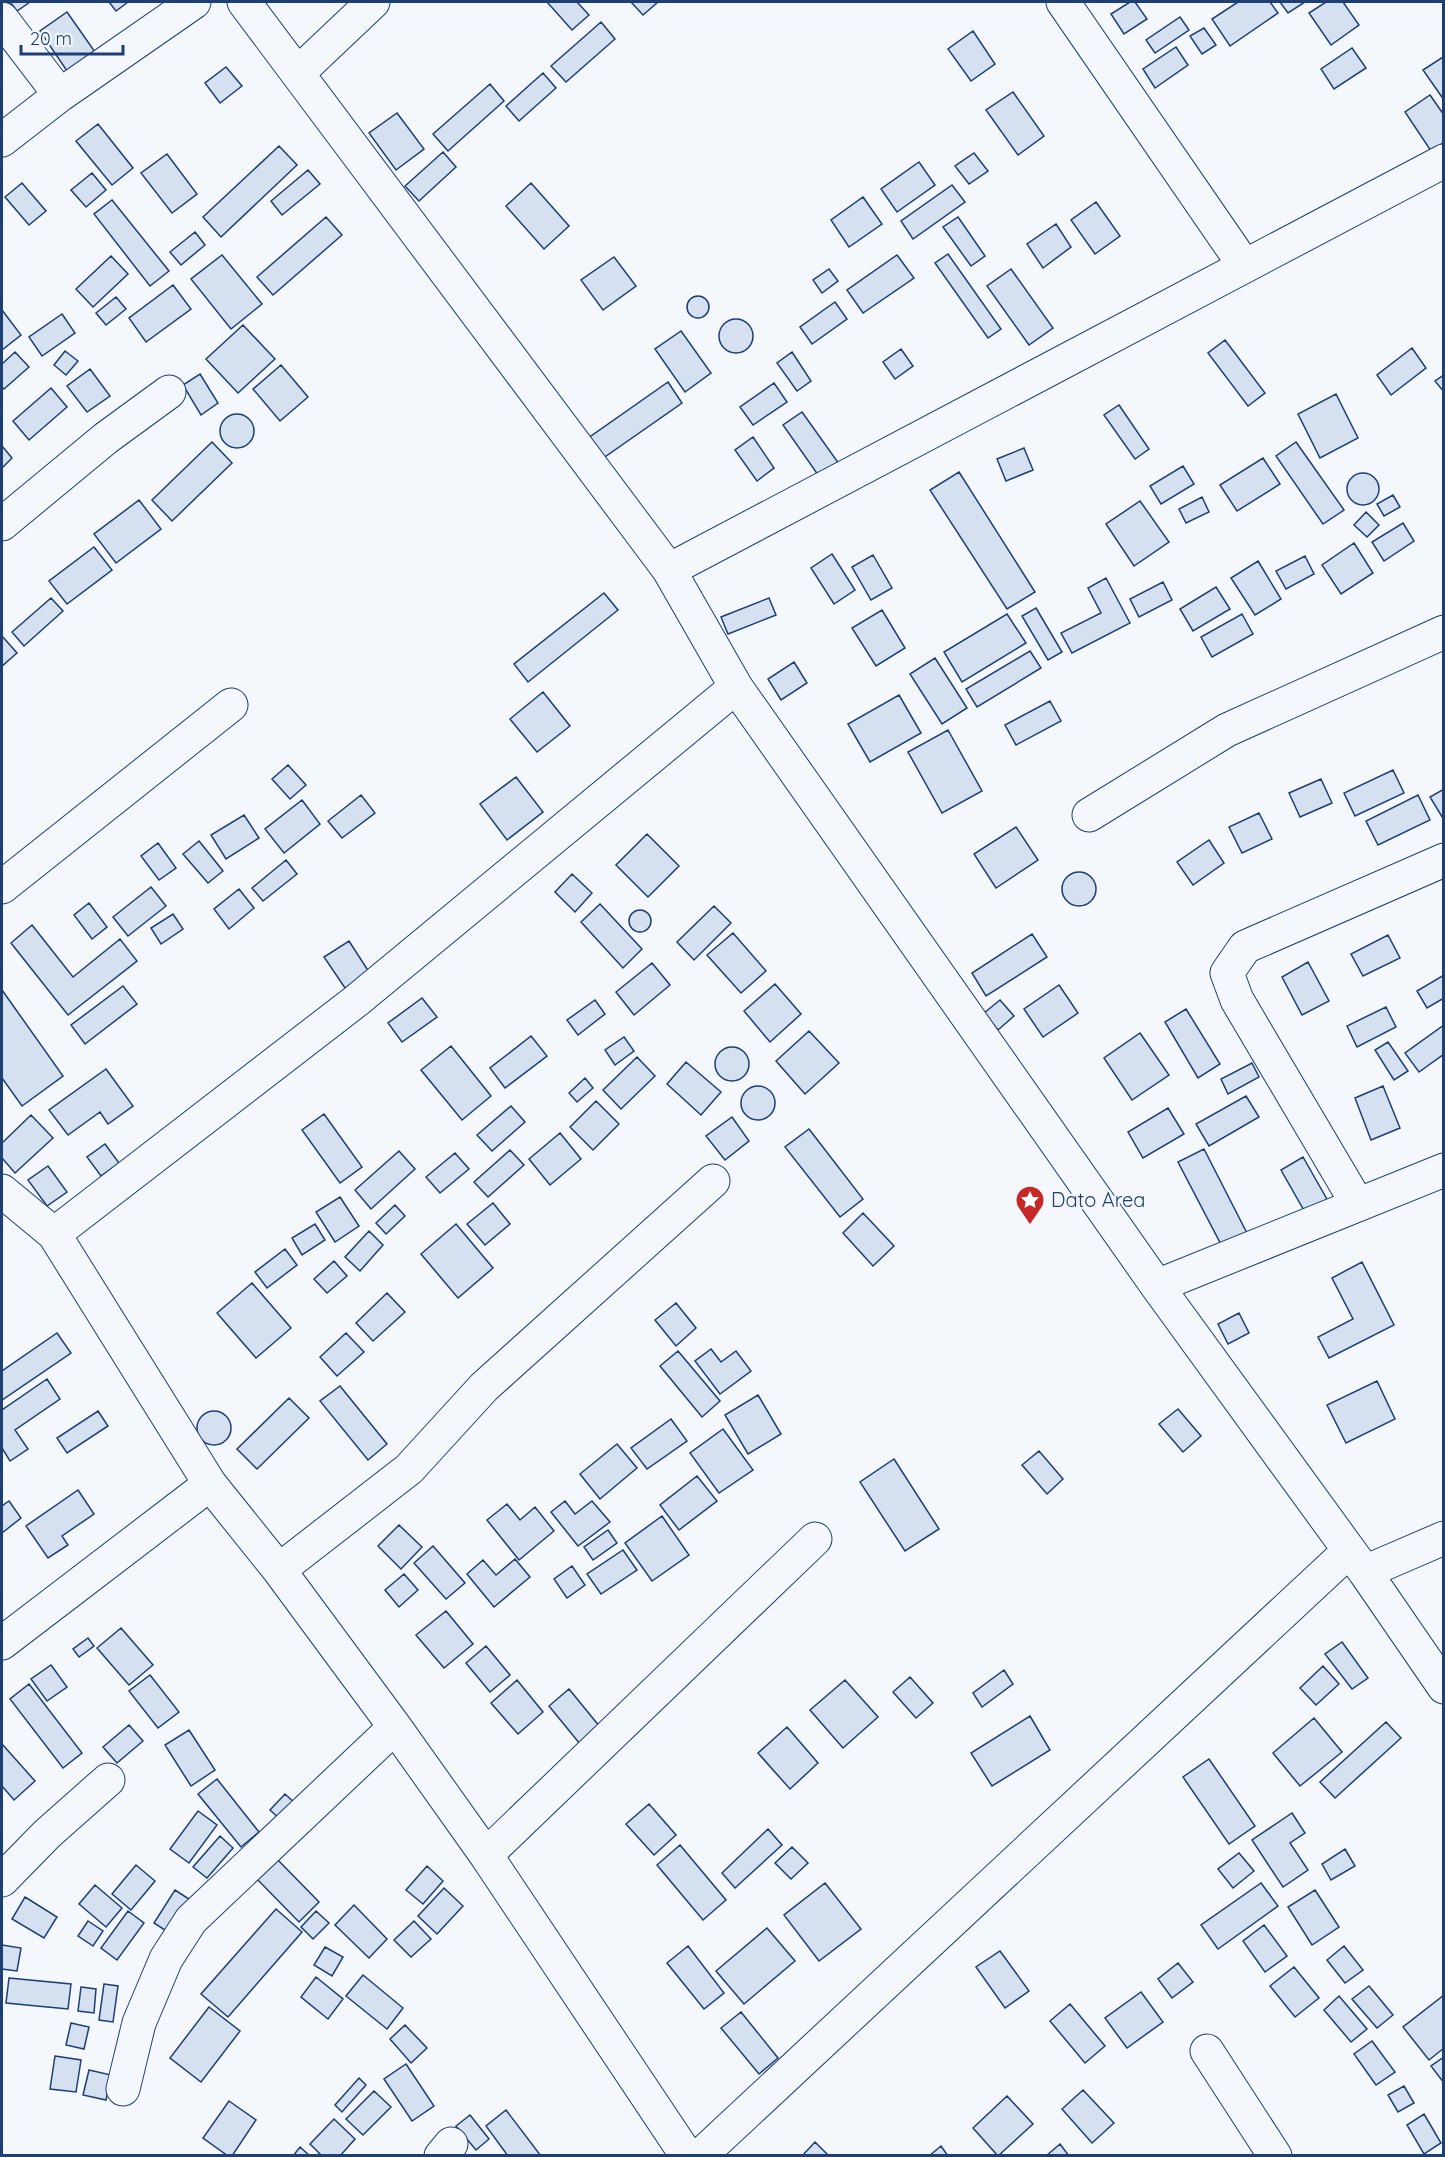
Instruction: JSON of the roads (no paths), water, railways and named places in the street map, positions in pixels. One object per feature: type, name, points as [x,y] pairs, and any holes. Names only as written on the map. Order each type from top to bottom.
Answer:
[{"type":"street","points":[[2,140],[60,95],[194,2]]},
{"type":"street","points":[[244,2],[669,570],[736,687],[1157,1286],[1357,1562],[1443,1687]]},
{"type":"street","points":[[298,73],[373,2]]},
{"type":"street","points":[[1063,2],[1244,265]]},
{"type":"street","points":[[2,19],[60,95]]},
{"type":"street","points":[[669,570],[1443,161]]},
{"type":"street","points":[[2,524],[106,438],[169,392]]},
{"type":"street","points":[[1089,815],[1227,730],[1443,632]]},
{"type":"street","points":[[54,1234],[356,1001],[736,687]]},
{"type":"street","points":[[2,886],[231,705]]},
{"type":"street","points":[[1358,1205],[1237,1000],[1227,973],[1245,947],[1443,860]]},
{"type":"street","points":[[1157,1286],[1443,1170]]},
{"type":"street","points":[[279,1570],[409,1469],[484,1387],[713,1181]]},
{"type":"street","points":[[2,1192],[54,1234],[210,1484],[279,1570],[486,1855],[687,2156]]},
{"type":"street","points":[[2,1643],[77,1588],[210,1484]]},
{"type":"street","points":[[700,2156],[1357,1562],[1443,1538]]},
{"type":"street","points":[[486,1855],[815,1539]]},
{"type":"street","points":[[123,2089],[139,2023],[166,1959],[191,1920],[395,1727]]},
{"type":"street","points":[[2,1880],[47,1833],[108,1780]]},
{"type":"street","points":[[1207,2051],[1275,2156]]},
{"type":"place","name":"Dato Area","points":[[1030,1226]]}]
